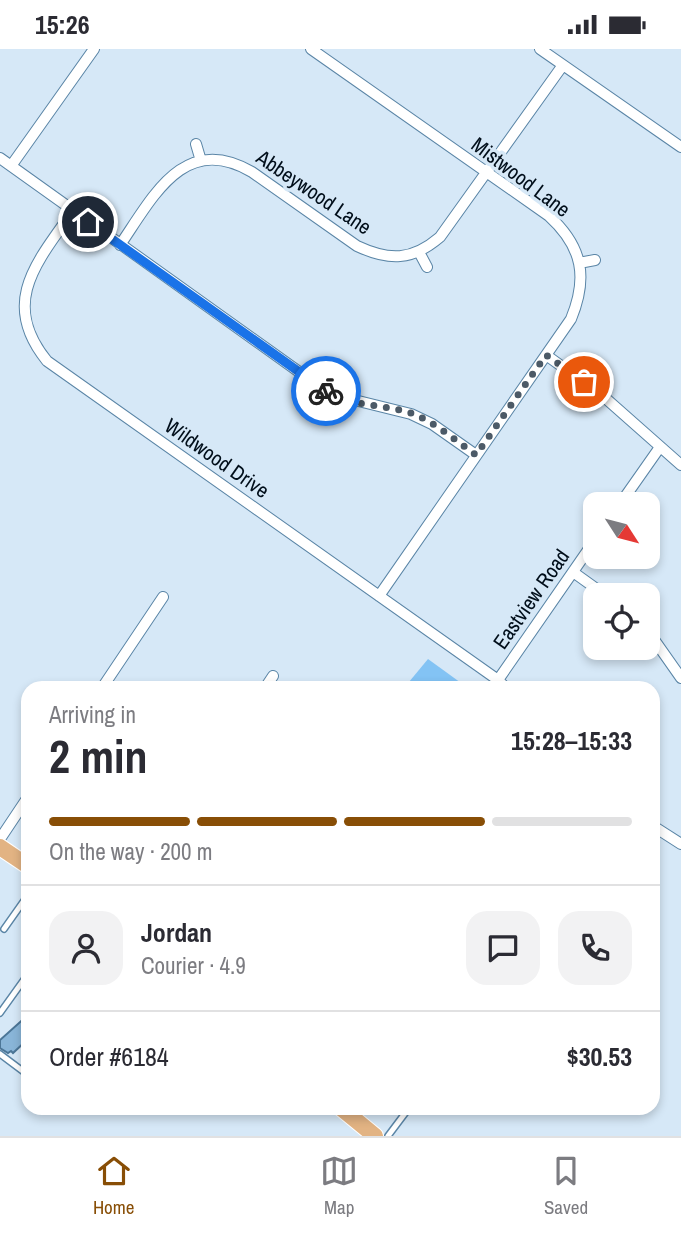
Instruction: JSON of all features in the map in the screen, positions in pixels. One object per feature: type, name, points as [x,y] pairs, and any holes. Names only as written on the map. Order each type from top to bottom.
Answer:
[{"type":"main road","points":[[0,847],[21,861]]},
{"type":"main road","points":[[350,1115],[375,1136]]},
{"type":"street","points":[[10,166],[94,49]]},
{"type":"street","name":"Mistwood Lane","points":[[312,49],[558,225],[574,247],[581,278],[579,299],[570,319],[379,596]]},
{"type":"street","points":[[540,49],[681,147]]},
{"type":"street","points":[[427,268],[419,252],[440,237],[564,65]]},
{"type":"street","points":[[120,245],[168,178],[184,166],[201,160],[196,144]]},
{"type":"street","points":[[0,158],[330,394],[411,414],[432,424],[476,455]]},
{"type":"street","name":"Abbeywood Lane","points":[[201,160],[214,159],[240,164],[370,253],[386,257],[409,256],[419,252]]},
{"type":"street","name":"Wildwood Drive","points":[[73,211],[30,270],[22,288],[20,309],[23,331],[32,346],[47,361],[498,680]]},
{"type":"street","points":[[579,263],[595,260]]},
{"type":"street","points":[[546,355],[603,396],[681,465]]},
{"type":"street","points":[[628,492],[660,447]]},
{"type":"street","name":"Eastview Road","points":[[498,680],[583,557]]},
{"type":"street","points":[[573,572],[588,583]]},
{"type":"street","points":[[107,681],[163,597]]},
{"type":"street","points":[[660,648],[681,678]]},
{"type":"street","points":[[270,681],[274,676]]},
{"type":"street","points":[[0,839],[21,808]]},
{"type":"street","points":[[660,830],[681,844]]},
{"type":"lane","points":[[4,929],[21,905]]},
{"type":"lane","points":[[0,1013],[21,984]]},
{"type":"lane","points":[[0,1054],[21,1070]]},
{"type":"lane","points":[[388,1136],[404,1115]]},
{"type":"water","points":[[428,659],[458,681],[410,681]]},
{"type":"building","points":[[21,1021],[21,1046],[13,1053],[0,1048],[0,1040]]},
{"type":"way so far","points":[[326,391],[349,400],[411,414],[432,424],[476,455],[546,355],[584,382]]},
{"type":"route","points":[[88,222],[326,391]]}]
